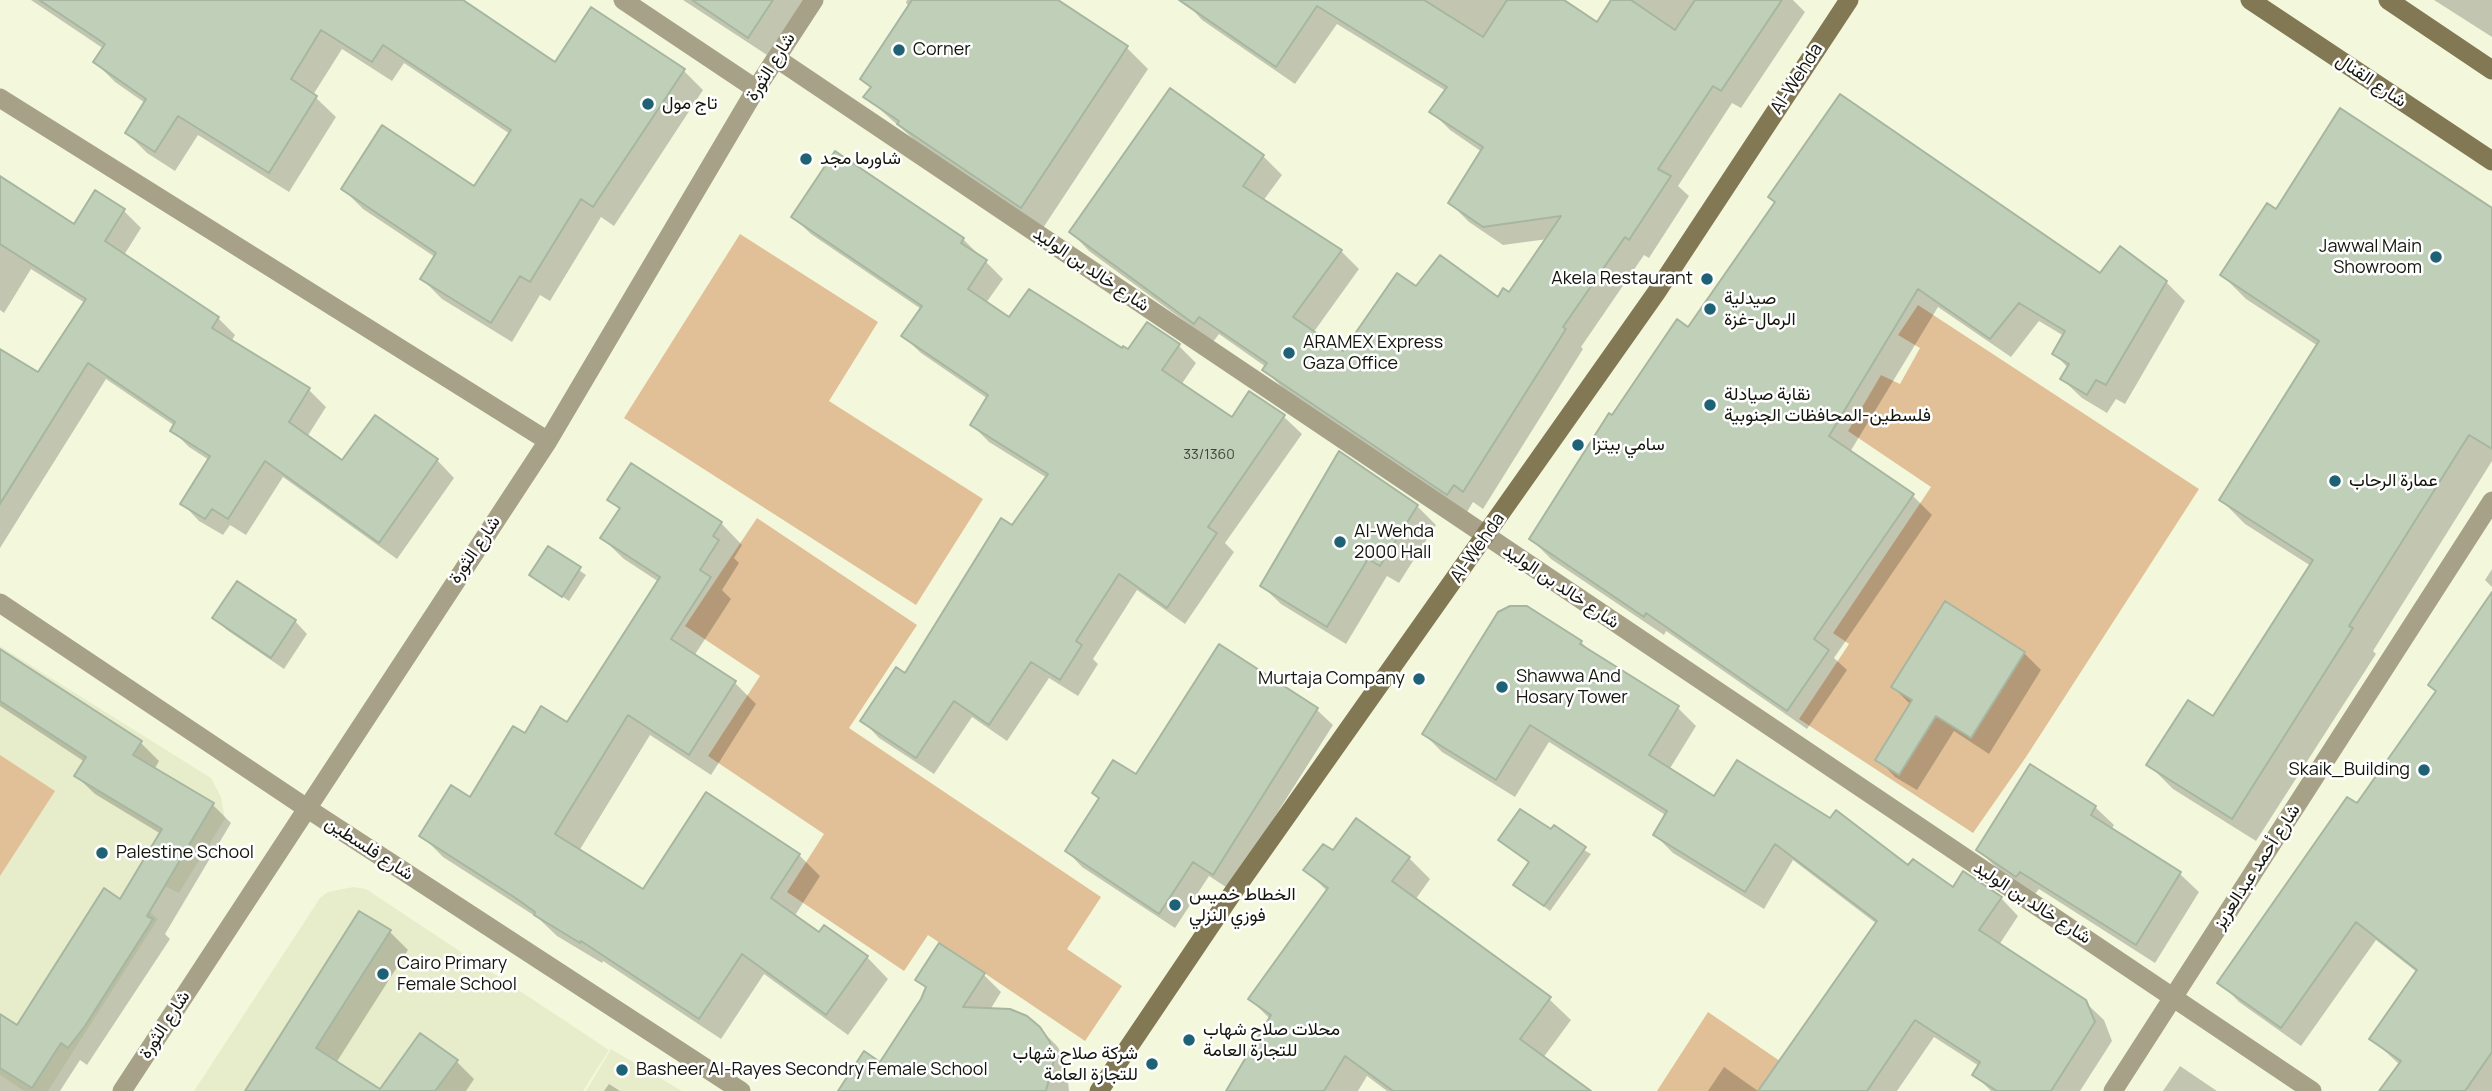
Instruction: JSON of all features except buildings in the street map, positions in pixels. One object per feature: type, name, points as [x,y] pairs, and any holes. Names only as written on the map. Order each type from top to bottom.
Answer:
[{"type":"main road","name":"Al-Wehda","points":[[1099,1091],[1234,891],[1656,293],[1849,0]]},
{"type":"main road","name":"شارع القنال","points":[[2250,0],[2492,161]]},
{"type":"main road","points":[[2388,0],[2492,70]]},
{"type":"street","points":[[623,0],[756,89]]},
{"type":"street","name":"شارع الثورة","points":[[122,1091],[305,807],[548,441],[756,89],[814,0]]},
{"type":"street","name":"شارع خالد بن الوليد","points":[[776,58],[2312,1091]]},
{"type":"street","points":[[0,99],[548,441]]},
{"type":"street","name":"شارع أحمد عبدالعزيز","points":[[2113,1091],[2492,501]]},
{"type":"street","name":"شارع فلسطين","points":[[0,603],[305,807],[741,1091]]},
{"type":"shaded area","points":[[740,234],[878,322],[829,401],[983,499],[916,605],[624,418]]},
{"type":"shaded area","points":[[1918,305],[2199,489],[2026,757],[1973,833],[1799,719],[1849,644],[1833,633],[1931,487],[1848,431],[1881,375],[1900,384],[1920,348],[1898,335]]},
{"type":"shaded area","points":[[757,518],[917,625],[849,728],[1101,897],[1067,949],[1122,986],[1085,1041],[928,935],[904,971],[787,892],[824,834],[708,756],[760,676],[685,626]]},
{"type":"shaded area","name":"Palestine School","points":[[0,646],[211,778],[221,797],[225,819],[179,893],[166,887],[150,912],[158,919],[48,1091],[24,1091],[0,1075]]},
{"type":"shaded area","points":[[0,755],[55,791],[0,876]]},
{"type":"shaded area","name":"Cairo Primary Female School","points":[[353,887],[366,889],[609,1050],[583,1091],[194,1091],[320,898],[328,892]]},
{"type":"shaded area","points":[[1708,1012],[1824,1091],[1657,1091]]},
{"type":"shaded area","name":"Basheer Al-Rayes Secondry Female School","points":[[611,1049],[682,1091],[586,1091]]},
{"type":"place","name":"Corner","points":[[899,50]]},
{"type":"place","name":"تاج مول","points":[[648,104]]},
{"type":"place","name":"شاورما مجد","points":[[806,159]]},
{"type":"place","name":"Jawwal Main Showroom","points":[[2436,257]]},
{"type":"place","name":"Akela Restaurant","points":[[1707,279]]},
{"type":"place","name":"صيدلية الرمال-غزة","points":[[1710,309]]},
{"type":"place","name":"ARAMEX Express Gaza Office","points":[[1289,353]]},
{"type":"place","name":"نقابة صيادلة فلسطين-المحافظات الجنوبية","points":[[1710,405]]},
{"type":"place","name":"سامي بيتزا","points":[[1578,445]]},
{"type":"place","name":"عمارة الرحاب","points":[[2335,481]]},
{"type":"place","name":"Al-Wehda 2000 Hall","points":[[1340,542]]},
{"type":"place","name":"Murtaja Company","points":[[1419,679]]},
{"type":"place","name":"Shawwa And Hosary Tower","points":[[1502,687]]},
{"type":"place","name":"Skaik_Building","points":[[2424,770]]},
{"type":"place","name":"Palestine School","points":[[102,853]]},
{"type":"place","name":"الخطاط خميس فوزي النزلي","points":[[1175,905]]},
{"type":"place","name":"Cairo Primary Female School","points":[[383,974]]},
{"type":"place","name":"محلات صلاح شهاب للتجارة العامة","points":[[1189,1040]]},
{"type":"place","name":"شركة صلاح شهاب للتجارة العامة","points":[[1152,1064]]},
{"type":"place","name":"Basheer Al-Rayes Secondry Female School","points":[[622,1070]]}]
